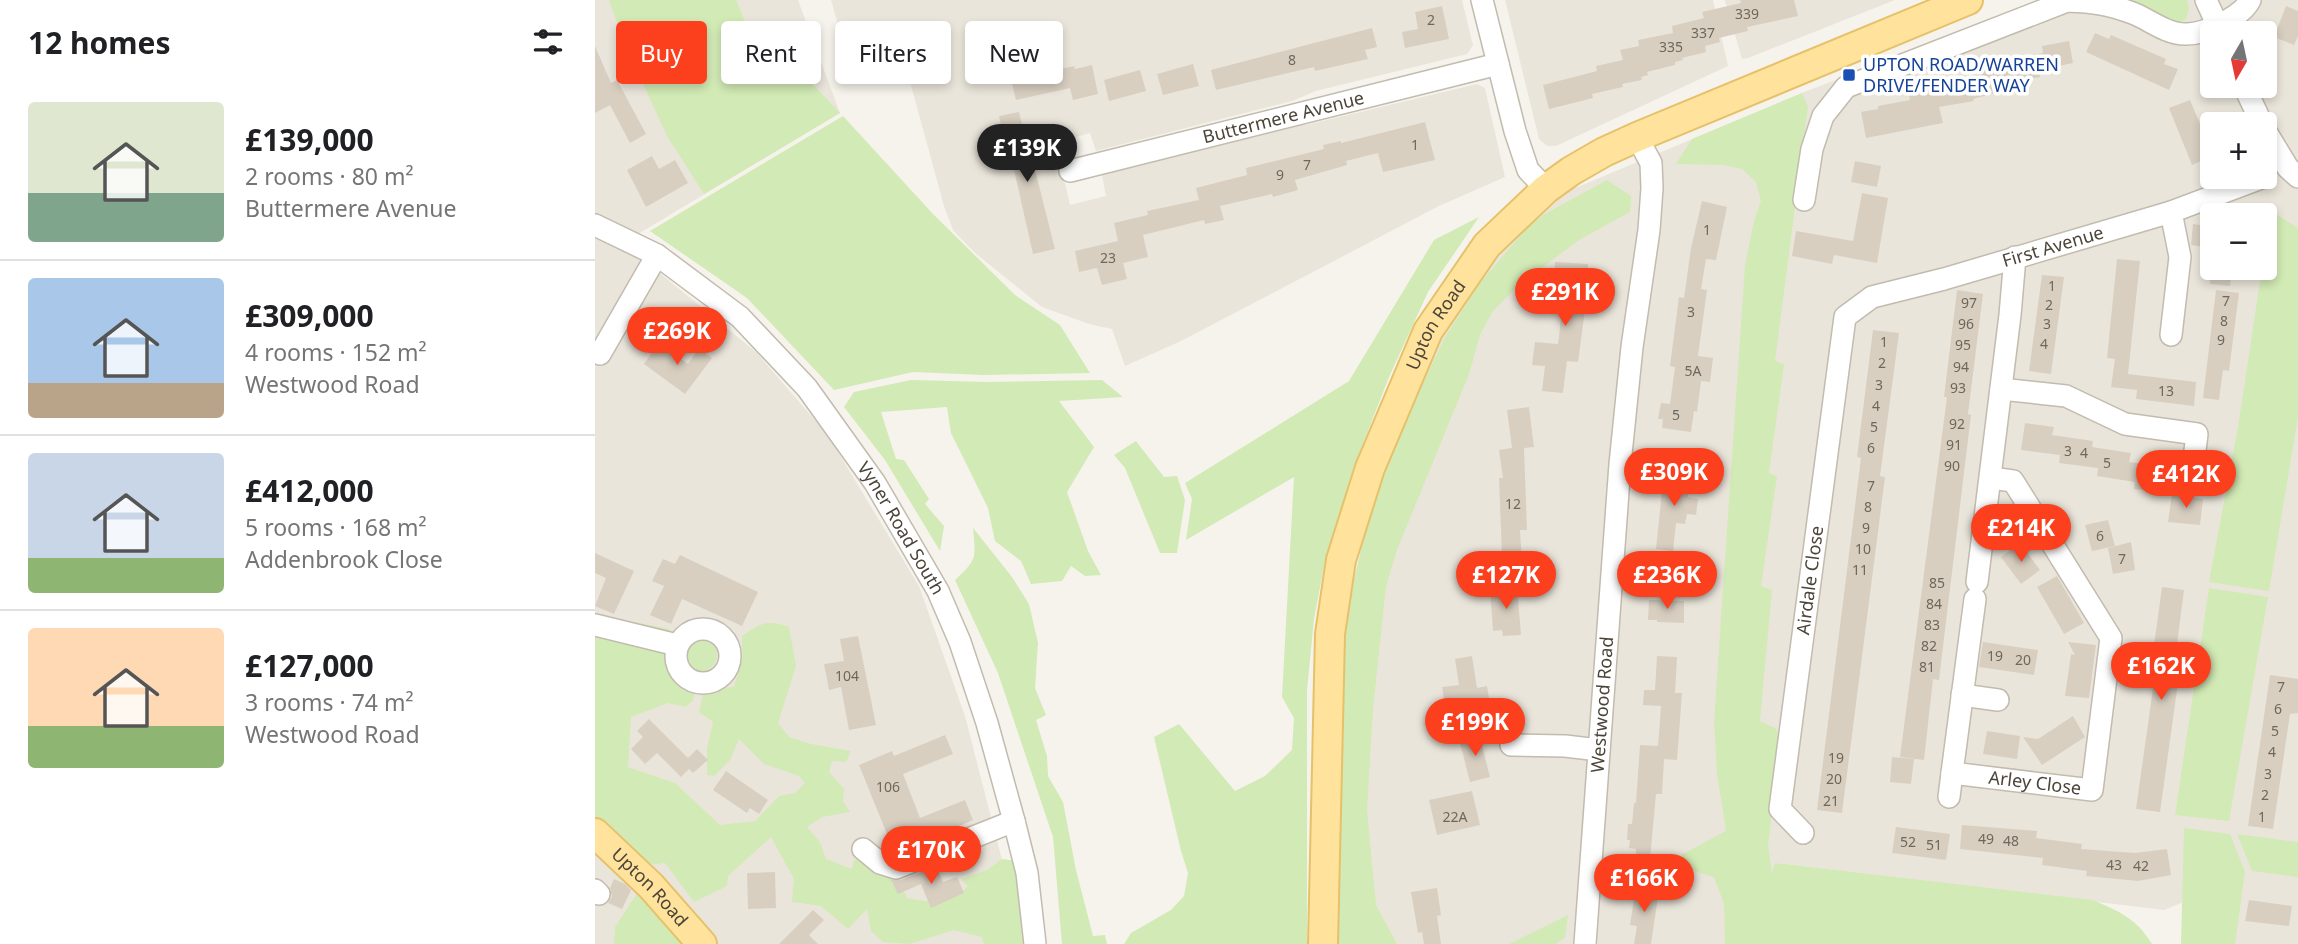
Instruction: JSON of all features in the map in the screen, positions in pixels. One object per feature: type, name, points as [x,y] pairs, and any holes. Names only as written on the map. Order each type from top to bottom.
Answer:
[{"type":"main road","name":"Upton Road","points":[[1323,944],[1330,634],[1341,560],[1370,468],[1428,331],[1487,245],[1546,189],[1571,171],[1637,137],[1968,0]]},
{"type":"main road","name":"Upton Road","points":[[595,833],[651,886],[702,944]]},
{"type":"street","points":[[1482,0],[1515,131],[1528,170],[1546,189]]},
{"type":"street","points":[[2206,0],[2216,21]]},
{"type":"street","points":[[2230,21],[2247,6],[2249,0]]},
{"type":"street","points":[[1804,200],[1812,149],[1823,116],[1846,87],[2067,1],[2102,3],[2137,15],[2169,31],[2186,34],[2200,32]]},
{"type":"street","name":"Buttermere Avenue","points":[[1070,171],[1498,64]]},
{"type":"street","name":"Westwood Road","points":[[1585,944],[1620,464],[1653,188],[1651,163],[1637,137]]},
{"type":"street","points":[[2277,148],[2293,172]]},
{"type":"street","name":"First Avenue","points":[[1845,317],[1872,297],[1944,279],[2171,212],[2232,189]]},
{"type":"street","points":[[2171,212],[2180,257],[2171,335]]},
{"type":"street","name":"Vyner Road South","points":[[595,225],[657,255],[740,317],[807,388],[875,483],[938,591],[960,642],[987,723],[1027,873],[1035,944]]},
{"type":"street","points":[[600,354],[657,255]]},
{"type":"street","points":[[1949,797],[1991,478],[2015,257]]},
{"type":"street","name":"Airdale Close","points":[[1803,833],[1780,809],[1845,317]]},
{"type":"street","points":[[2001,389],[2066,396],[2125,424],[2197,433],[2193,467]]},
{"type":"street","name":"Arley Close","points":[[1952,773],[2092,790],[2111,638],[2013,481],[1991,478]]},
{"type":"street","points":[[595,625],[677,645]]},
{"type":"street","points":[[1962,695],[1998,700]]},
{"type":"street","points":[[1511,745],[1599,750]]},
{"type":"street","points":[[863,849],[880,863],[896,868],[1014,821]]},
{"type":"shaded area","points":[[595,0],[798,0],[806,21],[721,21],[721,84],[821,84],[821,62],[840,113],[623,243],[756,352],[827,434],[919,586],[965,716],[1003,864],[1011,944],[595,944]]},
{"type":"shaded area","points":[[831,0],[1462,0],[1473,45],[1467,54],[1316,91],[1292,101],[1096,151],[1090,133],[1069,139],[1063,131],[1050,140],[1053,151],[1058,152],[1070,205],[1106,196],[1102,175],[1299,124],[1306,125],[1477,84],[1485,88],[1505,177],[1439,206],[1181,341],[1125,366],[1112,329],[1089,324],[1042,307],[975,253],[953,230],[911,84],[951,84],[951,21],[837,21]]},
{"type":"shaded area","points":[[1505,0],[1713,0],[1728,66],[1556,146],[1547,146],[1539,139]]},
{"type":"shaded area","points":[[1725,0],[1895,0],[1742,59]]},
{"type":"shaded area","points":[[2040,0],[2298,0],[2298,944],[2232,944],[2240,879],[2164,910],[1775,863],[1763,944],[1343,944],[1351,642],[1411,358],[1530,207],[1802,93]]},
{"type":"green space","points":[[609,0],[736,0],[745,21],[721,21],[721,84],[812,84],[840,113],[704,194],[667,136],[643,84],[707,84],[707,21],[616,21]]},
{"type":"green space","points":[[2114,0],[2187,0],[2189,9],[2186,19],[2178,24]]},
{"type":"green space","points":[[1802,93],[1808,107],[1775,361],[1784,364],[1769,473],[1777,476],[1761,586],[1772,590],[1760,721],[1775,728],[1781,738],[1768,845],[1772,873],[1775,863],[2093,900],[2133,922],[2152,944],[1725,944],[1724,904],[1714,877],[1691,870],[1681,855],[1726,831],[1717,773],[1714,722],[1745,265],[1761,201],[1756,182],[1742,169],[1724,165],[1676,164],[1692,139]]},
{"type":"green space","points":[[843,116],[933,214],[1015,295],[1060,325],[1090,373],[983,375],[913,372],[834,390],[747,298],[650,231]]},
{"type":"green space","points":[[1607,180],[1631,196],[1630,212],[1579,240],[1520,284],[1493,311],[1480,335],[1469,374],[1397,550],[1386,586],[1373,709],[1367,810],[1376,905],[1397,944],[1337,944],[1340,666],[1348,605],[1368,520],[1401,430],[1445,337],[1480,283],[1525,230],[1543,215]]},
{"type":"green space","points":[[2277,215],[2298,228],[2298,417],[2269,591],[2209,582],[2238,427],[2260,280],[2277,280]]},
{"type":"green space","points":[[1479,217],[1428,292],[1389,377],[1353,469],[1325,561],[1314,619],[1307,690],[1307,944],[1124,944],[1131,933],[1171,910],[1184,896],[1188,873],[1154,737],[1179,724],[1235,791],[1265,776],[1292,750],[1294,718],[1282,697],[1294,477],[1186,540],[1192,499],[1185,483],[1349,381],[1434,240]]},
{"type":"green space","points":[[911,380],[1102,380],[1123,397],[1059,401],[1094,447],[1067,492],[1088,551],[1101,575],[1085,576],[1071,566],[1062,581],[1031,584],[1021,561],[995,541],[988,508],[951,433],[947,407],[881,412],[896,459],[904,460],[929,499],[925,504],[944,526],[940,551],[885,460],[844,407],[854,392]]},
{"type":"green space","points":[[1136,441],[1164,477],[1177,476],[1185,500],[1177,553],[1160,553],[1125,468],[1114,455]]},
{"type":"green space","points":[[973,528],[1012,577],[1029,604],[1038,643],[1035,688],[1046,715],[1036,720],[1047,756],[1048,776],[1063,802],[1076,870],[1093,936],[1105,935],[1107,944],[1062,944],[1053,837],[998,673],[955,580],[973,558]]},
{"type":"green space","points":[[2209,588],[2268,597],[2229,821],[2175,815]]},
{"type":"green space","points":[[595,615],[670,629],[679,670],[683,678],[696,688],[693,701],[685,707],[668,703],[631,717],[628,767],[675,783],[720,825],[755,821],[779,796],[795,793],[805,783],[799,776],[764,764],[739,739],[730,760],[714,776],[707,775],[707,748],[713,722],[699,712],[703,694],[717,688],[734,687],[742,660],[742,636],[764,624],[775,623],[789,627],[796,666],[778,723],[789,737],[851,751],[846,762],[832,761],[829,772],[844,789],[843,801],[850,812],[822,817],[807,827],[820,842],[826,859],[852,869],[854,860],[864,858],[897,878],[907,898],[924,901],[940,901],[955,896],[968,886],[961,879],[987,870],[1002,859],[1017,861],[1024,944],[984,944],[982,937],[954,930],[909,944],[883,942],[871,931],[867,909],[848,929],[821,906],[792,902],[794,879],[771,837],[728,876],[727,886],[694,902],[665,863],[646,865],[595,819]]},
{"type":"green space","points":[[701,639],[713,643],[717,655],[713,667],[701,671],[689,667],[685,655],[689,643]]},
{"type":"green space","points":[[2184,828],[2230,834],[2245,872],[2235,944],[2181,944]]},
{"type":"green space","points":[[2237,834],[2298,842],[2298,877],[2252,871]]},
{"type":"green space","points":[[638,892],[688,944],[614,944],[615,927]]},
{"type":"green space","points":[[1568,915],[1565,938],[1555,944],[1509,944]]},
{"type":"building","points":[[1740,0],[1794,0],[1798,16],[1747,27],[1748,31],[1719,38],[1720,42],[1705,46],[1706,52],[1682,58],[1683,60],[1675,62],[1675,65],[1647,72],[1648,75],[1641,77],[1642,80],[1592,94],[1593,98],[1549,109],[1543,85],[1597,71],[1596,66],[1623,60],[1620,50],[1639,46],[1638,40],[1673,33],[1672,26],[1704,18],[1702,12],[1741,3]]},
{"type":"building","points":[[1442,6],[1449,39],[1405,48],[1402,32],[1418,29],[1415,12]]},
{"type":"building","points":[[2286,6],[2298,11],[2298,36],[2294,45],[2277,38],[2277,29]]},
{"type":"building","points":[[1372,28],[1377,47],[1365,50],[1368,59],[1315,71],[1314,67],[1216,90],[1211,70]]},
{"type":"building","points":[[2095,33],[2109,39],[2111,35],[2166,59],[2164,64],[2178,69],[2169,90],[2086,52]]},
{"type":"building","points":[[2069,41],[2073,63],[2039,70],[2040,77],[2005,84],[2007,90],[1973,99],[1974,101],[1939,107],[1943,123],[1866,138],[1861,112],[1910,100],[1909,95],[1949,86],[1948,80],[1981,74],[1980,70],[2043,53],[2042,46]]},
{"type":"building","points":[[595,46],[611,83],[616,80],[616,84],[619,84],[646,134],[630,143],[610,105],[595,113]]},
{"type":"building","points":[[1193,64],[1199,86],[1163,95],[1157,74]]},
{"type":"building","points":[[1092,65],[1098,94],[1073,100],[1070,88],[1016,100],[1012,84],[1063,84],[1063,68],[1074,66],[1075,69]]},
{"type":"building","points":[[1140,70],[1146,91],[1109,101],[1104,80]]},
{"type":"building","points":[[2190,100],[2200,124],[2200,161],[2192,165],[2169,108]]},
{"type":"building","points":[[1019,112],[1055,249],[1033,254],[999,116]]},
{"type":"building","points":[[1425,122],[1435,160],[1383,172],[1378,153],[1346,161],[1347,165],[1295,180],[1298,190],[1220,206],[1224,220],[1205,224],[1204,220],[1143,235],[1148,257],[1123,263],[1127,279],[1102,285],[1097,268],[1079,272],[1075,251],[1118,241],[1114,223],[1148,215],[1147,211],[1199,200],[1196,188],[1247,175],[1246,168],[1324,149],[1323,145]]},
{"type":"building","points":[[652,156],[659,169],[675,160],[688,183],[646,207],[627,170]]},
{"type":"building","points":[[1855,161],[1881,166],[1877,187],[1851,182]]},
{"type":"building","points":[[1862,193],[1888,198],[1877,263],[1834,255],[1832,264],[1792,256],[1796,231],[1853,241]]},
{"type":"building","points":[[1702,201],[1727,207],[1716,260],[1706,259],[1701,289],[1707,290],[1698,356],[1713,358],[1710,382],[1701,381],[1691,432],[1662,428],[1663,419],[1658,419],[1661,403],[1670,404],[1675,367],[1670,366],[1679,297],[1684,298],[1691,248]]},
{"type":"building","points":[[2193,224],[2200,225],[2200,246],[2191,245]]},
{"type":"building","points":[[2117,259],[2140,261],[2128,374],[2196,382],[2194,406],[2136,399],[2137,390],[2111,387],[2115,359],[2107,358]]},
{"type":"building","points":[[1555,262],[1588,264],[1587,295],[1578,362],[1567,361],[1563,393],[1542,391],[1545,366],[1532,365],[1535,342],[1558,344],[1561,319],[1570,320],[1571,289],[1554,288]]},
{"type":"building","points":[[2042,275],[2064,277],[2051,374],[2029,371]]},
{"type":"building","points":[[2210,280],[2231,280],[2230,286],[2210,284]]},
{"type":"building","points":[[1957,290],[1983,294],[1939,680],[1933,679],[1924,760],[1900,757],[1947,397],[1944,397]]},
{"type":"building","points":[[2216,290],[2239,293],[2229,371],[2223,370],[2219,400],[2203,398]]},
{"type":"building","points":[[1873,330],[1899,333],[1880,476],[1885,477],[1842,813],[1817,810],[1861,458],[1857,457]]},
{"type":"building","points":[[659,343],[688,364],[699,348],[712,358],[685,394],[644,364]]},
{"type":"building","points":[[1529,407],[1534,447],[1524,448],[1527,530],[1520,530],[1523,580],[1503,581],[1499,478],[1503,478],[1499,450],[1512,448],[1507,410]]},
{"type":"building","points":[[2025,423],[2054,427],[2052,435],[2093,441],[2092,447],[2131,453],[2129,462],[2168,467],[2165,492],[2134,489],[2135,482],[2097,476],[2098,468],[2059,463],[2060,455],[2021,450]]},
{"type":"building","points":[[1664,472],[1691,474],[1688,497],[1698,499],[1696,515],[1687,514],[1685,524],[1676,523],[1673,551],[1656,549]]},
{"type":"building","points":[[2172,495],[2203,499],[2200,525],[2168,522]]},
{"type":"building","points":[[2108,520],[2115,546],[2092,551],[2085,525]]},
{"type":"building","points":[[2131,542],[2135,570],[2113,574],[2108,548]]},
{"type":"building","points":[[2020,543],[2040,570],[2021,584],[2001,557]]},
{"type":"building","points":[[595,553],[634,571],[614,614],[595,606],[606,578],[595,573]]},
{"type":"building","points":[[680,555],[758,592],[742,626],[682,599],[671,624],[650,615],[664,586],[652,581],[663,559],[675,564]]},
{"type":"building","points":[[2057,576],[2084,623],[2064,634],[2037,587]]},
{"type":"building","points":[[1517,586],[1521,635],[1503,636],[1502,630],[1493,631],[1490,588]]},
{"type":"building","points":[[2162,587],[2184,590],[2173,675],[2179,676],[2160,812],[2136,809],[2156,667],[2151,667]]},
{"type":"building","points":[[1649,600],[1684,601],[1684,623],[1648,620]]},
{"type":"building","points":[[858,636],[876,725],[849,730],[841,687],[829,690],[824,664],[844,661],[840,639]]},
{"type":"building","points":[[1983,642],[2038,650],[2034,675],[1979,667]]},
{"type":"building","points":[[2068,642],[2096,645],[2089,698],[2065,696],[2071,654],[2075,655]]},
{"type":"building","points":[[1472,656],[1477,688],[1487,686],[1490,704],[1446,712],[1442,687],[1459,685],[1455,659]]},
{"type":"building","points":[[1657,656],[1677,657],[1675,693],[1682,693],[1677,760],[1664,759],[1662,794],[1656,794],[1650,859],[1636,857],[1636,849],[1629,848],[1630,840],[1627,840],[1628,824],[1632,824],[1636,803],[1640,745],[1658,746],[1661,706],[1643,705],[1644,690],[1655,690]]},
{"type":"building","points":[[2270,675],[2298,679],[2298,713],[2290,714],[2273,829],[2248,826]]},
{"type":"building","points":[[2073,716],[2085,737],[2042,765],[2023,737],[2038,739]]},
{"type":"building","points":[[649,719],[688,758],[697,749],[708,760],[693,773],[689,769],[681,777],[657,753],[645,764],[631,749],[643,737],[637,731]]},
{"type":"building","points":[[1987,731],[2020,736],[2017,759],[1983,754]]},
{"type":"building","points":[[1479,734],[1490,777],[1470,782],[1459,739]]},
{"type":"building","points":[[945,735],[953,754],[903,774],[920,818],[965,800],[973,820],[895,854],[859,765],[892,751],[894,756]]},
{"type":"building","points":[[1892,757],[1914,759],[1911,784],[1890,782]]},
{"type":"building","points":[[726,771],[768,800],[759,814],[750,808],[747,813],[713,790]]},
{"type":"building","points":[[1472,791],[1480,825],[1437,835],[1429,800]]},
{"type":"building","points":[[1962,825],[2037,831],[2036,838],[2082,844],[2081,849],[2135,853],[2167,849],[2171,875],[2138,881],[2086,876],[2087,871],[2042,865],[2043,858],[1960,849]]},
{"type":"building","points":[[1896,827],[1950,834],[1946,860],[1892,853]]},
{"type":"building","points":[[936,866],[943,882],[957,877],[964,893],[931,908],[921,884],[898,894],[891,880],[901,880]]},
{"type":"building","points":[[775,872],[776,908],[748,909],[747,873]]},
{"type":"building","points":[[614,879],[631,890],[622,909],[608,903],[612,897],[610,888]]},
{"type":"building","points":[[1636,886],[1659,890],[1651,944],[1634,944],[1637,926],[1630,925]]},
{"type":"building","points":[[1437,888],[1441,944],[1424,944],[1422,932],[1418,933],[1411,892]]},
{"type":"building","points":[[2249,900],[2292,906],[2289,926],[2245,921]]},
{"type":"building","points":[[813,910],[824,920],[809,935],[818,944],[779,944]]},
{"type":"place","name":"UPTON ROAD/WARREN DRIVE/FENDER WAY","points":[[1849,75]]}]
